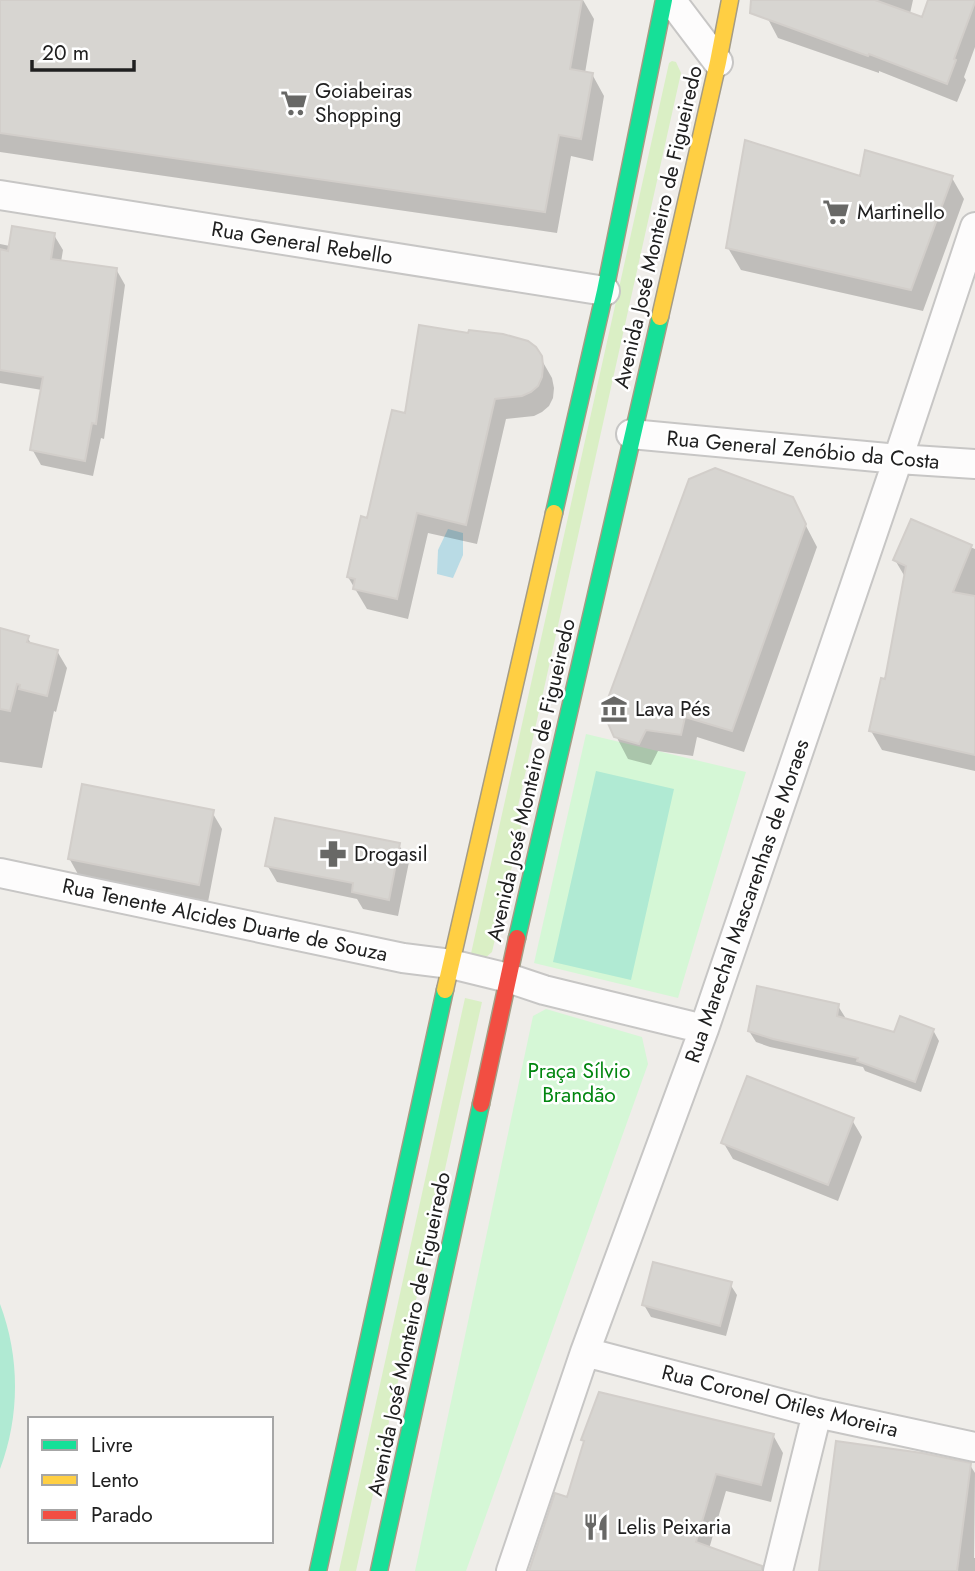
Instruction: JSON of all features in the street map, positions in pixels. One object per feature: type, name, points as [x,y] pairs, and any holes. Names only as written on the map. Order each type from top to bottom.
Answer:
[{"type":"main road","name":"Avenida José Monteiro de Figueiredo","points":[[318,1571],[451,964],[605,291],[664,0]]},
{"type":"main road","name":"Avenida José Monteiro de Figueiredo","points":[[379,1571],[508,978],[730,0]]},
{"type":"street","points":[[671,0],[718,62]]},
{"type":"street","name":"Rua General Rebello","points":[[0,195],[605,291]]},
{"type":"street","name":"Rua Marechal Mascarenhas de Moraes","points":[[511,1571],[585,1352],[704,1029],[975,227]]},
{"type":"street","name":"Rua General Zenóbio da Costa","points":[[631,434],[975,464]]},
{"type":"street","name":"Rua Tenente Alcides Duarte de Souza","points":[[0,873],[403,958],[451,964],[704,1029]]},
{"type":"street","name":"Rua Coronel Otiles Moreira","points":[[585,1352],[817,1413],[975,1447]]},
{"type":"street","points":[[779,1571],[817,1413]]},
{"type":"green space","points":[[676,62],[681,73],[517,811],[523,819],[492,952],[485,958],[470,958],[669,63]]},
{"type":"green space","points":[[586,734],[746,772],[678,998],[534,963]]},
{"type":"green space","points":[[596,771],[674,789],[631,980],[553,962]]},
{"type":"green space","points":[[465,998],[482,1002],[356,1571],[339,1571]]},
{"type":"green space","name":"Praça Sílvio Brandão","points":[[546,1009],[642,1037],[648,1064],[466,1571],[415,1571],[533,1016]]},
{"type":"green space","points":[[0,1304],[11,1345],[15,1386],[11,1428],[0,1469]]},
{"type":"water","points":[[448,529],[463,533],[463,555],[453,578],[437,574],[438,550]]},
{"type":"building","name":"Goiabeiras Shopping","points":[[0,0],[582,0],[570,69],[593,73],[581,139],[559,135],[545,212],[0,133]]},
{"type":"building","points":[[751,0],[875,0],[922,17],[928,0],[975,2],[947,84],[750,13]]},
{"type":"building","name":"Martinello","points":[[745,140],[860,176],[865,150],[953,176],[911,290],[726,248]]},
{"type":"building","points":[[12,226],[55,233],[51,259],[117,268],[96,424],[92,423],[85,461],[30,450],[43,377],[0,370],[0,249],[8,251]]},
{"type":"building","points":[[419,325],[468,333],[469,330],[503,334],[528,341],[542,356],[543,366],[538,386],[531,392],[522,396],[495,399],[466,525],[417,513],[397,599],[353,589],[355,579],[347,577],[361,516],[367,518],[392,410],[405,413]]},
{"type":"building","points":[[715,468],[793,497],[806,524],[732,731],[685,717],[681,735],[646,730],[639,744],[614,737],[603,712],[689,479]]},
{"type":"building","points":[[911,519],[972,545],[953,592],[975,596],[975,755],[869,731],[881,678],[885,679],[906,566],[893,560]]},
{"type":"building","points":[[0,628],[29,636],[27,642],[58,650],[47,696],[19,689],[20,685],[17,684],[10,711],[0,709]]},
{"type":"building","points":[[82,784],[214,810],[199,885],[68,859]]},
{"type":"building","name":"Drogasil","points":[[275,818],[400,843],[389,900],[352,892],[353,883],[265,866]]},
{"type":"building","points":[[757,986],[839,1004],[837,1016],[894,1032],[900,1016],[934,1029],[915,1082],[857,1061],[858,1058],[748,1031]]},
{"type":"building","points":[[747,1076],[854,1118],[828,1185],[721,1143]]},
{"type":"building","points":[[653,1262],[732,1282],[720,1326],[642,1305]]},
{"type":"building","points":[[599,1392],[774,1434],[761,1485],[716,1474],[696,1542],[762,1566],[762,1571],[529,1571],[555,1493],[567,1497],[584,1441],[581,1440]]},
{"type":"building","points":[[836,1441],[971,1463],[957,1571],[819,1571]]},
{"type":"traffic: fast","points":[[554,513],[605,291],[664,0]]},
{"type":"traffic: fast","points":[[517,938],[660,317]]},
{"type":"traffic: fast","points":[[318,1571],[445,990]]},
{"type":"traffic: fast","points":[[379,1571],[481,1104]]},
{"type":"traffic: slow","points":[[660,317],[730,0]]},
{"type":"traffic: slow","points":[[445,990],[554,513]]},
{"type":"traffic: jam","points":[[481,1104],[517,938]]},
{"type":"place","name":"Goiabeiras Shopping","points":[[294,103]]},
{"type":"place","name":"Martinello","points":[[836,212]]},
{"type":"place","name":"Lava Pés","points":[[614,709]]},
{"type":"place","name":"Drogasil","points":[[333,854]]},
{"type":"place","name":"Lelis Peixaria","points":[[596,1527]]}]
